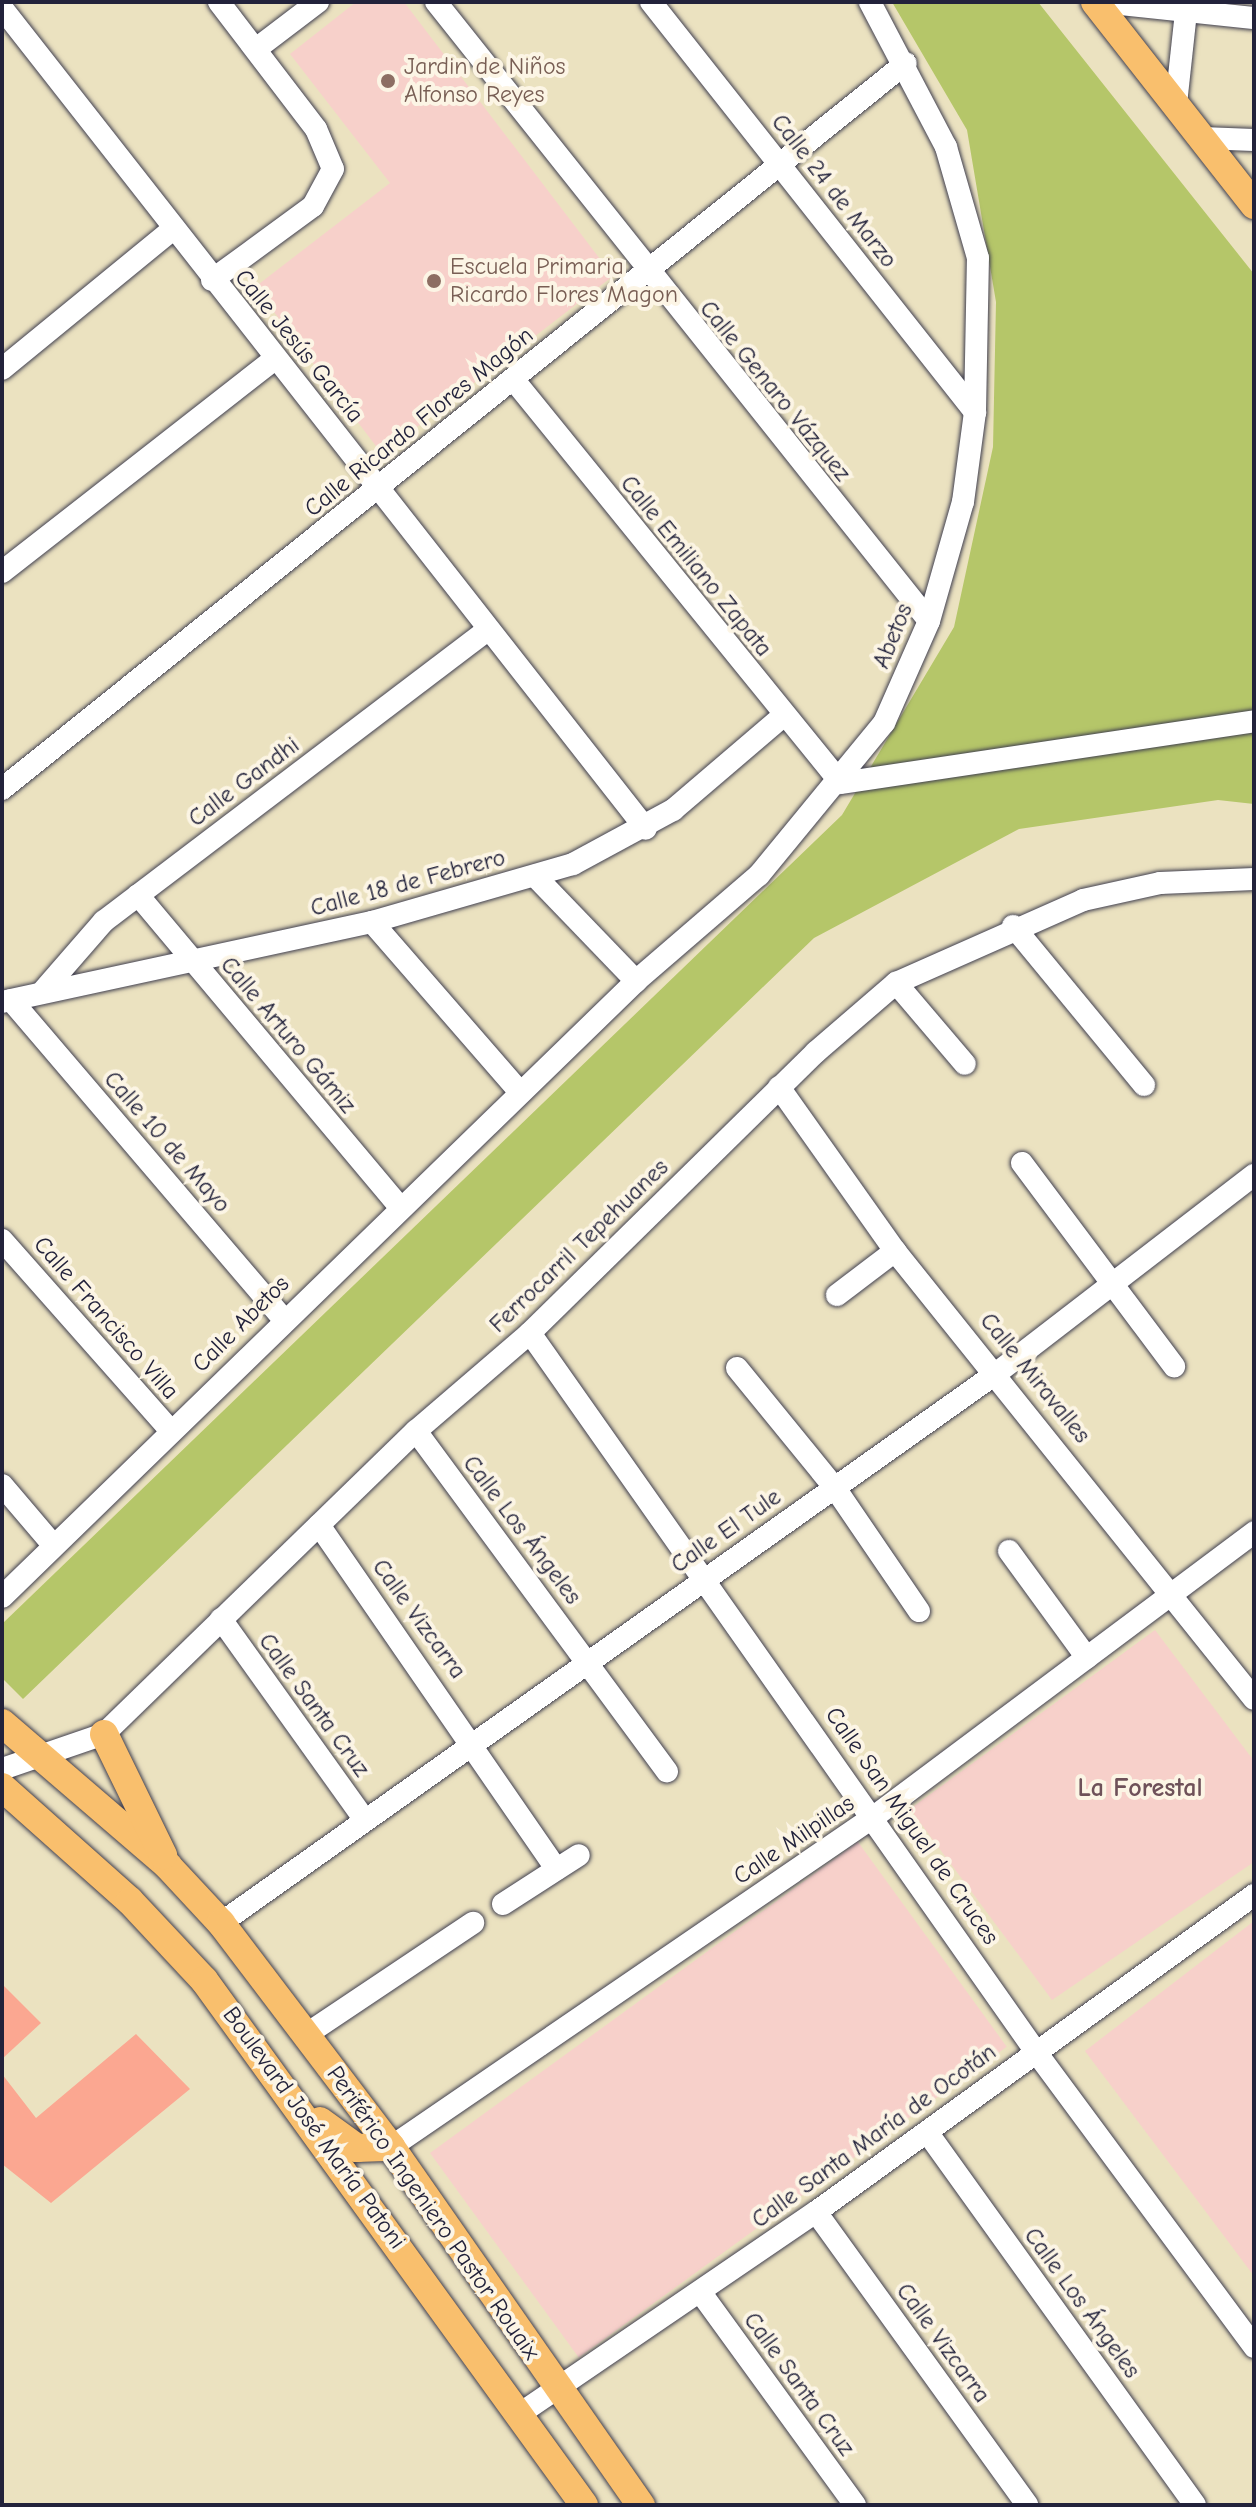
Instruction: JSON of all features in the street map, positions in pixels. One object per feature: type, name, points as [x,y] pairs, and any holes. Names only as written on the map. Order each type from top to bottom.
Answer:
[{"type":"main road","points":[[1098,2],[1254,205]]},
{"type":"main road","points":[[2,1723],[168,1866],[221,1923]]},
{"type":"main road","points":[[104,1734],[168,1866]]},
{"type":"main road","name":"Boulevard José María Patoni","points":[[2,1787],[182,1954],[521,2413],[584,2505]]},
{"type":"main road","name":"Periférico Ingeniero Pastor Rouaix","points":[[221,1923],[391,2147],[555,2389],[641,2505]]},
{"type":"main road","points":[[286,2091],[347,2143],[391,2147]]},
{"type":"street","points":[[212,280],[313,206],[333,169],[325,144],[219,2]]},
{"type":"street","points":[[256,49],[318,2]]},
{"type":"street","name":"Calle Genaro Vázquez","points":[[436,2],[644,271],[929,621]]},
{"type":"street","name":"Calle 24 de Marzo","points":[[651,2],[975,412]]},
{"type":"street","name":"Abetos","points":[[520,1092],[636,981],[759,875],[841,783],[884,723],[929,621],[956,535],[975,412],[971,221],[906,63],[870,2]]},
{"type":"street","points":[[1098,2],[1187,6],[1254,18]]},
{"type":"street","points":[[1176,104],[1187,6]]},
{"type":"street","name":"Calle Jesús García","points":[[2,8],[212,280],[380,488],[646,829]]},
{"type":"street","name":"Calle Ricardo Flores Magón","points":[[2,789],[906,63]]},
{"type":"street","points":[[1202,138],[1254,140]]},
{"type":"street","points":[[2,369],[173,229]]},
{"type":"street","points":[[2,572],[275,359]]},
{"type":"street","name":"Calle Emiliano Zapata","points":[[513,379],[783,716],[841,783]]},
{"type":"street","name":"Calle Gandhi","points":[[44,990],[84,939],[138,895],[488,630]]},
{"type":"street","name":"Calle 18 de Febrero","points":[[6,1001],[44,990],[193,962],[372,922],[535,876],[646,829],[783,716]]},
{"type":"street","points":[[841,783],[1254,721]]},
{"type":"street","points":[[535,876],[636,981]]},
{"type":"street","name":"Ferrocarril Tepehuanes","points":[[104,1734],[416,1431],[530,1333],[779,1087],[896,983],[1013,926],[1120,890],[1254,879]]},
{"type":"street","name":"Calle Arturo Gámiz","points":[[138,895],[400,1207]]},
{"type":"street","points":[[372,922],[520,1092]]},
{"type":"street","points":[[1013,926],[1144,1085]]},
{"type":"street","points":[[896,983],[965,1064]]},
{"type":"street","name":"Calle 10 de Mayo","points":[[6,1001],[283,1318]]},
{"type":"street","name":"Calle Miravalles","points":[[779,1087],[895,1251],[998,1372],[1254,1699]]},
{"type":"street","name":"Calle Abetos","points":[[2,1597],[283,1318],[520,1092]]},
{"type":"street","points":[[1022,1163],[1174,1366]]},
{"type":"street","name":"Calle El Tule","points":[[221,1923],[998,1372],[1254,1175]]},
{"type":"street","name":"Calle Francisco Villa","points":[[2,1240],[171,1431]]},
{"type":"street","points":[[837,1295],[895,1251]]},
{"type":"street","name":"Calle San Miguel de Cruces","points":[[530,1333],[875,1816],[1036,2052],[1254,2347]]},
{"type":"street","points":[[737,1368],[835,1488],[919,1611]]},
{"type":"street","name":"Calle Los Ángeles","points":[[416,1431],[667,1771]]},
{"type":"street","points":[[2,1485],[54,1546]]},
{"type":"street","name":"Calle Vizcarra","points":[[319,1525],[476,1743],[556,1869]]},
{"type":"street","name":"Calle Milpillas","points":[[391,2147],[875,1816],[1254,1532]]},
{"type":"street","points":[[1009,1551],[1087,1658]]},
{"type":"street","name":"Calle Santa Cruz","points":[[221,1619],[365,1820]]},
{"type":"street","points":[[2,1769],[38,1751],[104,1734]]},
{"type":"street","points":[[503,1904],[579,1855]]},
{"type":"street","name":"Calle Santa María de Ocotán","points":[[521,2413],[816,2212],[1254,1895]]},
{"type":"street","points":[[307,2034],[473,1923]]},
{"type":"street","name":"Calle Los Ángeles","points":[[927,2132],[1195,2505]]},
{"type":"street","name":"Calle Vizcarra","points":[[816,2212],[1027,2505]]},
{"type":"street","name":"Calle Santa Cruz","points":[[701,2293],[855,2505]]},
{"type":"shaded area","name":"Escuela Primaria Ricardo Flores Magon","points":[[356,2],[404,2],[613,276],[382,454],[255,287],[390,183],[290,54]]},
{"type":"shaded area","points":[[1155,1630],[1254,1761],[1254,1862],[1052,2000],[910,1809]]},
{"type":"shaded area","points":[[858,1842],[1007,2047],[579,2358],[430,2153]]},
{"type":"shaded area","points":[[1254,1921],[1254,2276],[1085,2051]]},
{"type":"green space","points":[[892,2],[1038,2],[1254,274],[1254,804],[1218,800],[1019,829],[814,938],[23,1699],[2,1678],[2,1624],[842,815],[954,627],[993,447],[996,302],[967,130]]},
{"type":"building","points":[[2,1984],[41,2023],[2,2059]]},
{"type":"building","points":[[136,2034],[190,2089],[51,2203],[2,2164],[2,2074],[36,2118]]},
{"type":"place","name":"Jardin de Niños Alfonso Reyes","points":[[388,81]]},
{"type":"place","name":"Escuela Primaria Ricardo Flores Magon","points":[[434,281]]},
{"type":"district","name":"La Forestal","points":[[1140,1789]]}]
